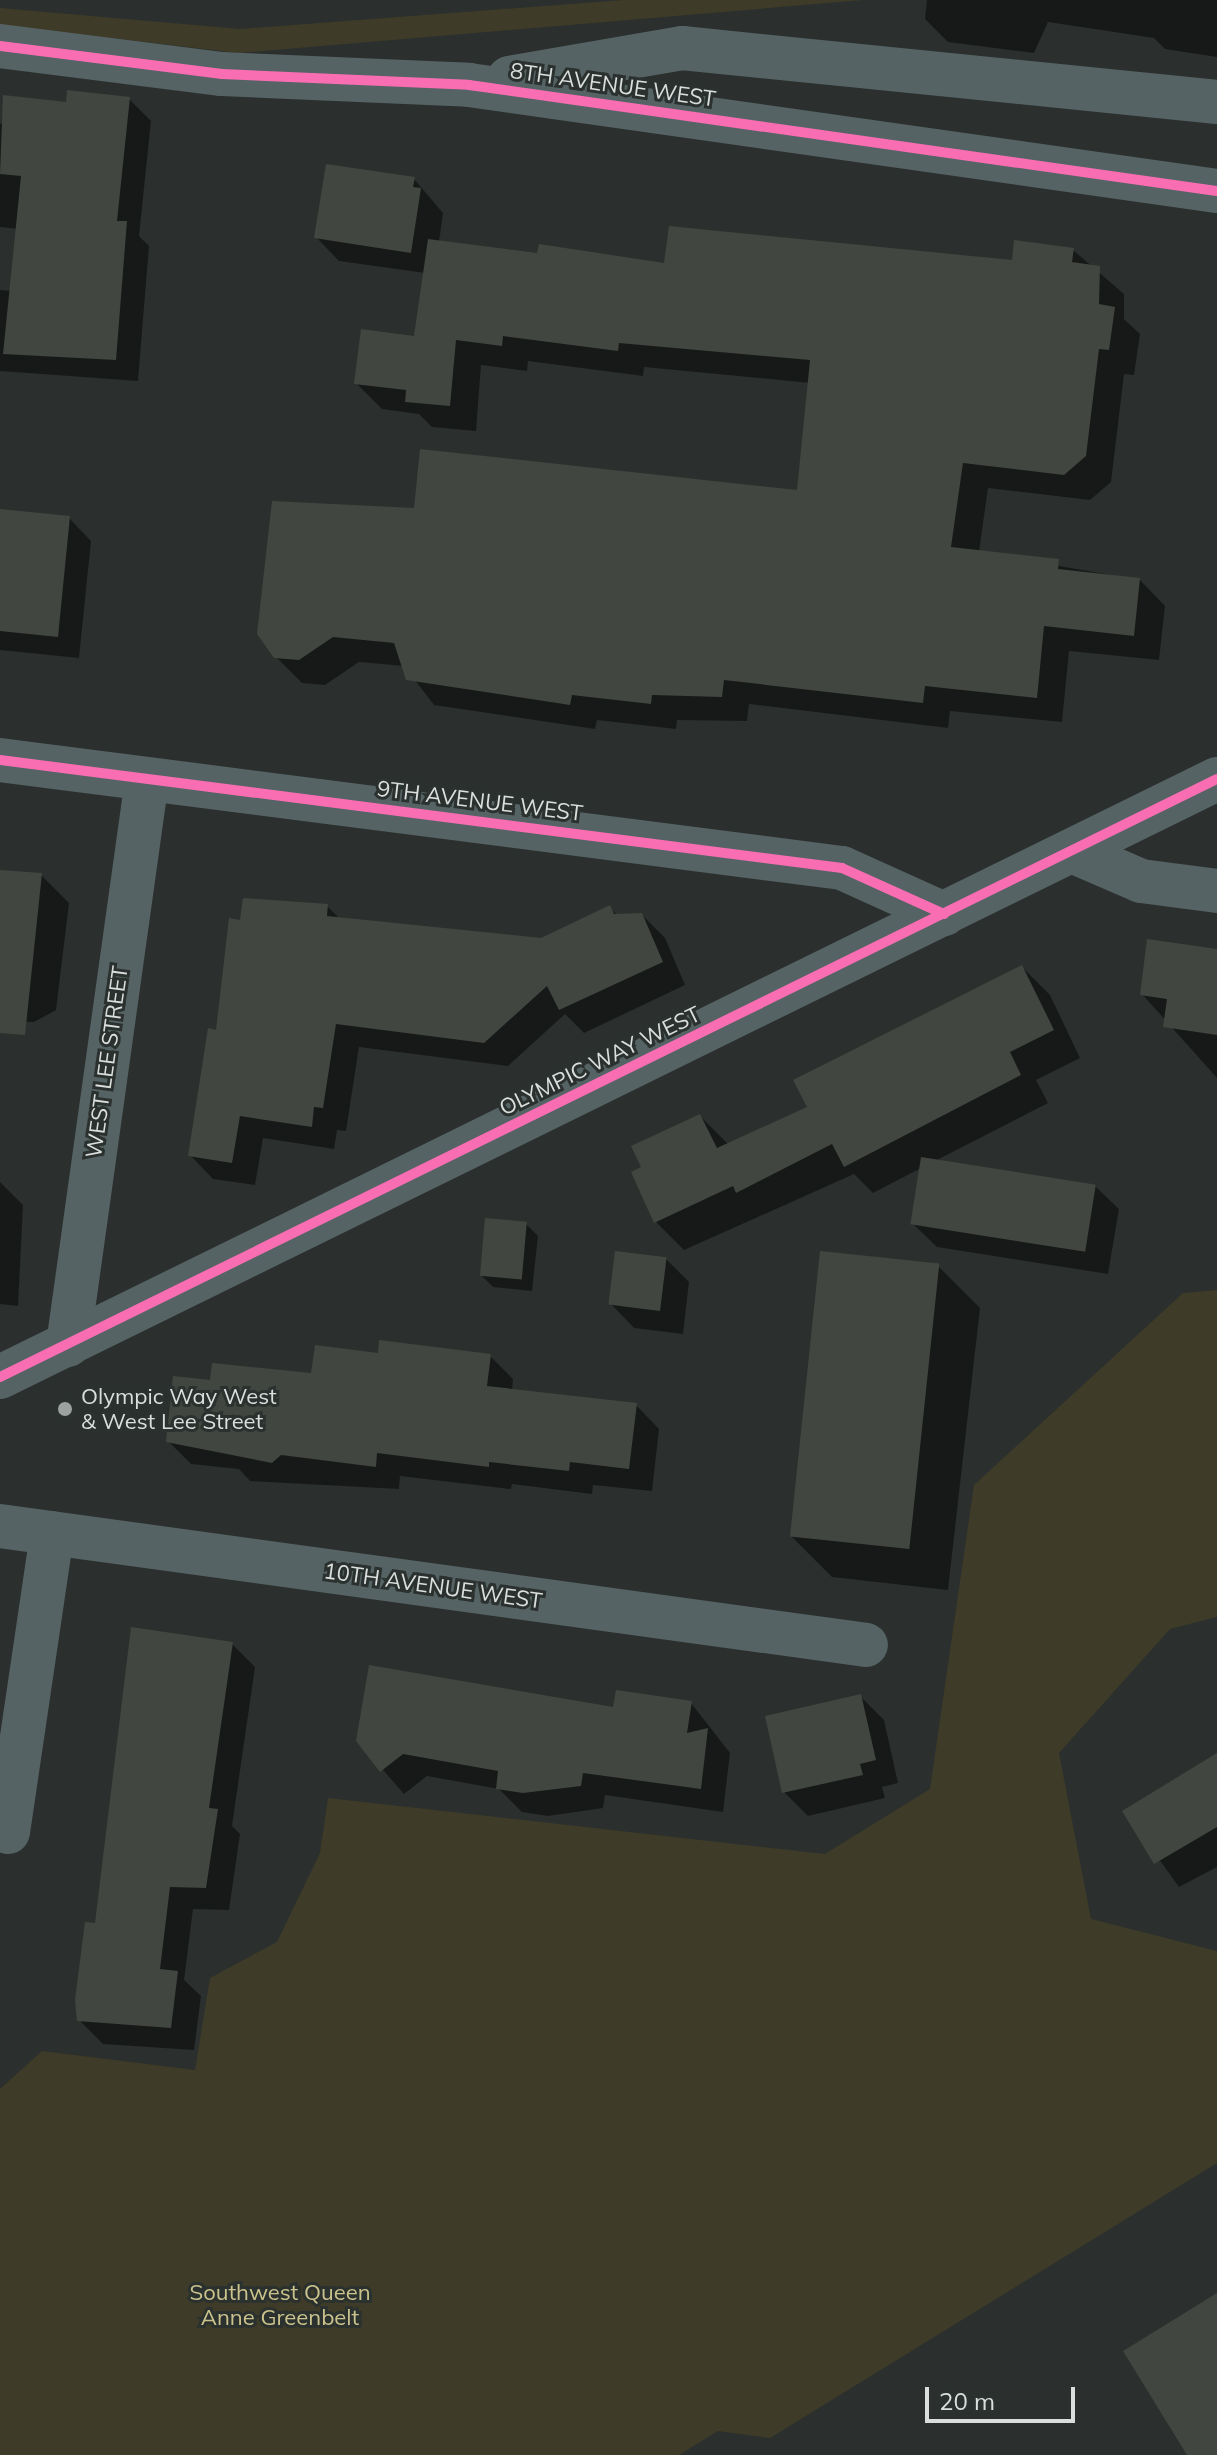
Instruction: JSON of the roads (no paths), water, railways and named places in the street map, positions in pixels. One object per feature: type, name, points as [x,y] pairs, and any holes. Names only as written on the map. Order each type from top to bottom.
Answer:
[{"type":"street","name":"8TH AVENUE WEST","points":[[0,46],[222,74],[469,85],[1217,191]]},
{"type":"street","name":"8TH AVENUE WEST","points":[[469,85],[682,48],[1217,102]]},
{"type":"street","name":"9TH AVENUE WEST","points":[[0,760],[842,868],[944,914]]},
{"type":"street","name":"WEST LEE STREET","points":[[68,1345],[147,779]]},
{"type":"street","name":"OLYMPIC WAY WEST","points":[[0,1377],[1217,779]]},
{"type":"street","points":[[1072,851],[1141,881],[1217,891]]},
{"type":"street","name":"10TH AVENUE WEST","points":[[0,1526],[866,1645]]},
{"type":"street","points":[[8,1832],[52,1533]]},
{"type":"place","name":"Olympic Way West & West Lee Street","points":[[65,1409]]},
{"type":"park label","name":"Southwest Queen Anne Greenbelt","points":[[280,2304]]}]
